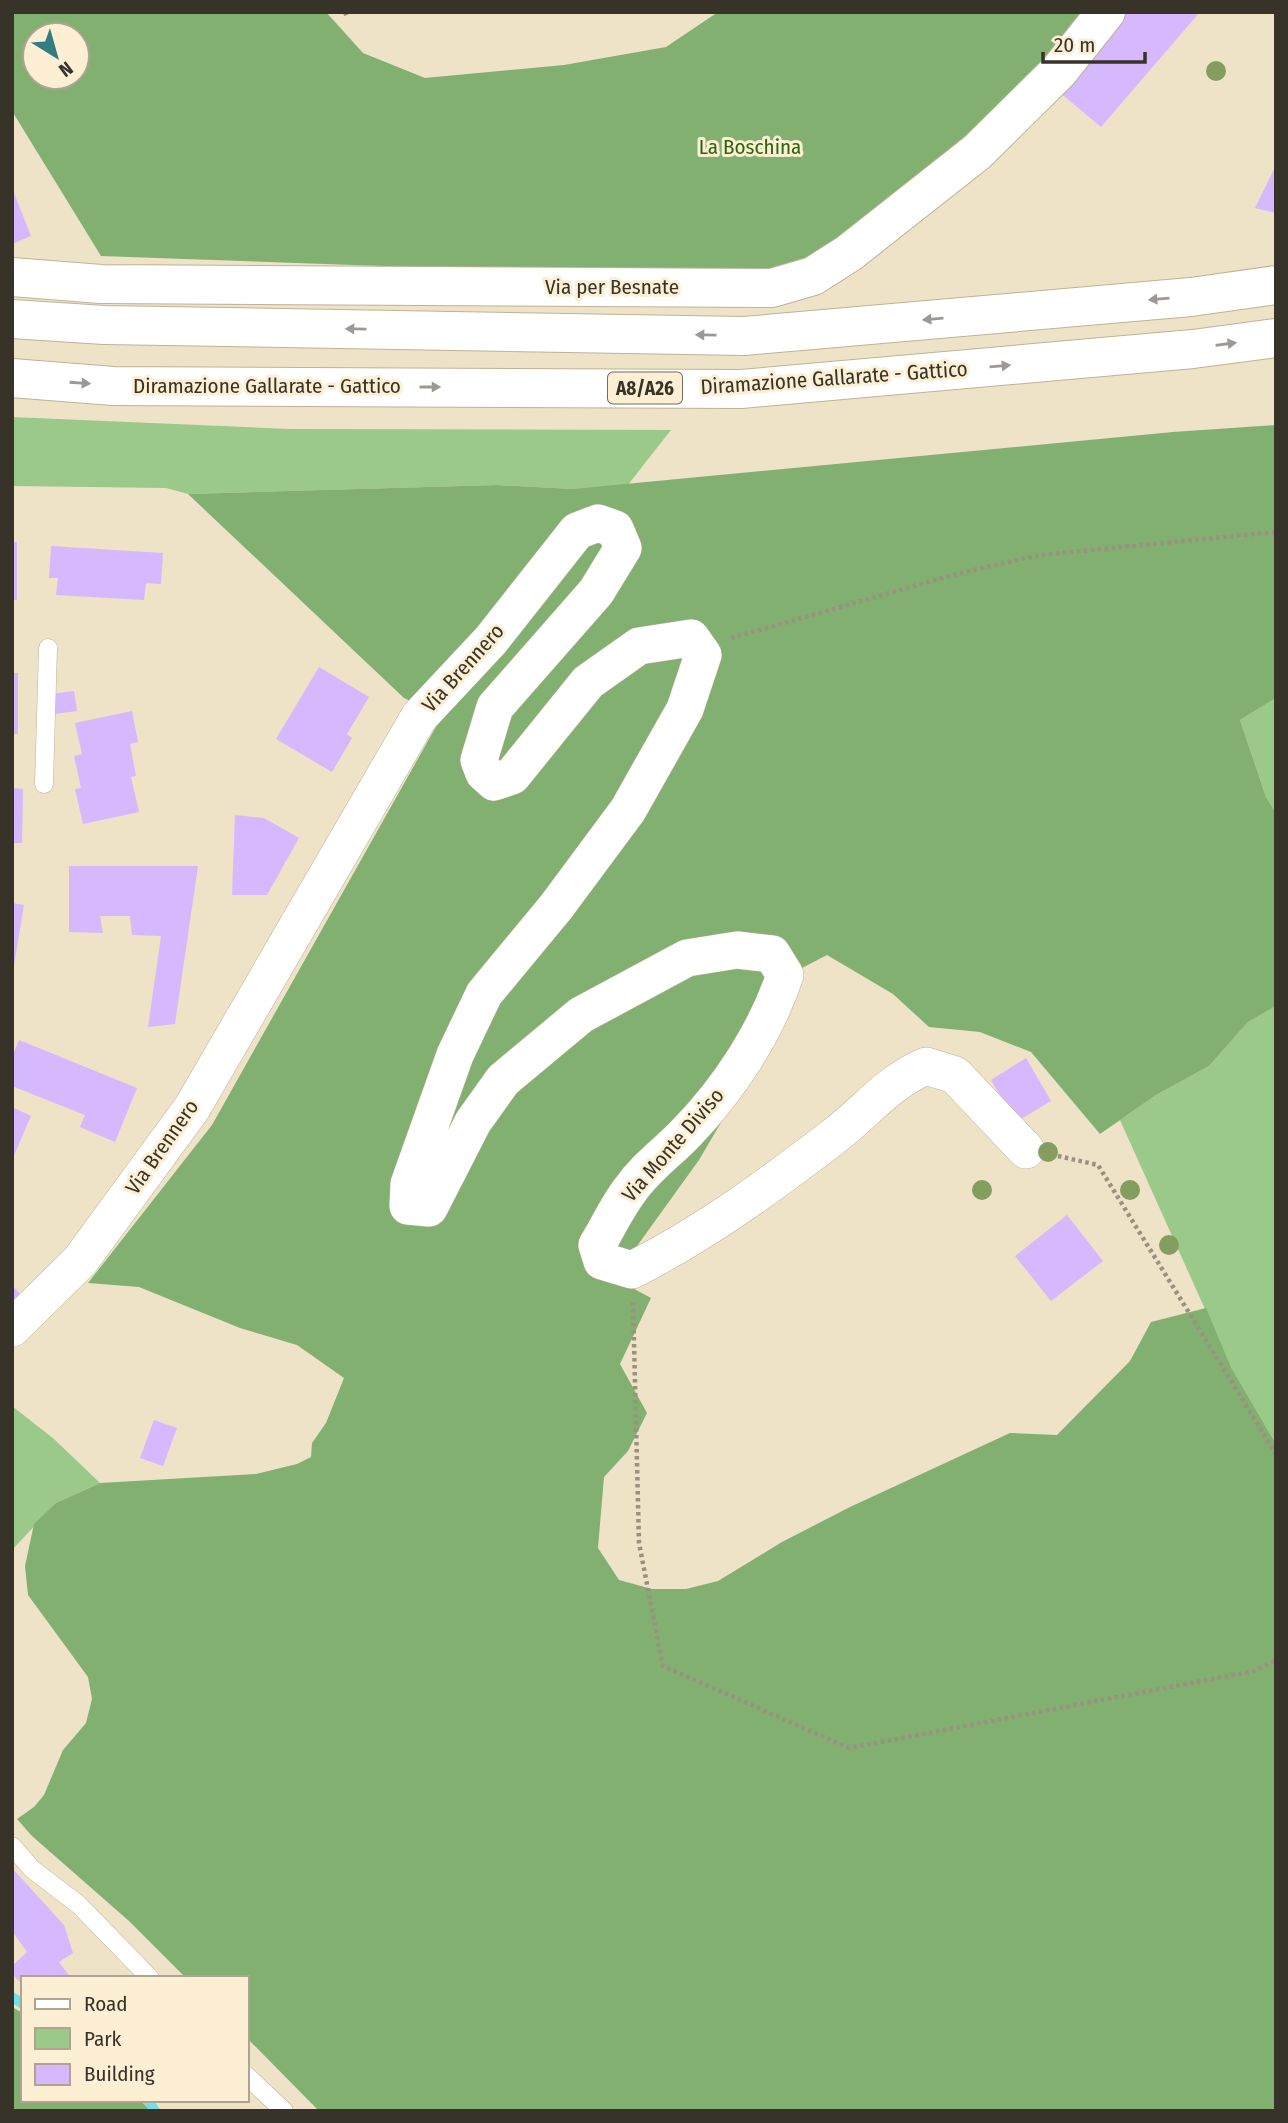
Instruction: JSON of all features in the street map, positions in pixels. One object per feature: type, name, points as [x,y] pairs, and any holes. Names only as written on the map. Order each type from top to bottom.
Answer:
[{"type":"main road","name":"Via per Besnate","points":[[12,277],[101,284],[772,288],[813,276],[849,253],[977,152],[1059,71],[1106,12]]},
{"type":"main road","points":[[12,319],[104,325],[744,336],[1191,297],[1276,285]]},
{"type":"main road","name":"Diramazione Gallarate - Gattico","points":[[12,378],[113,386],[741,389],[1193,349],[1276,338]]},
{"type":"street","name":"Via Brennero","points":[[12,1328],[80,1261],[192,1108],[419,717],[491,640],[577,531],[598,523],[615,529],[623,548],[596,592],[495,707],[480,760],[484,773],[494,782],[512,775],[588,682],[639,646],[691,638],[703,655]]},
{"type":"street","name":"Via Monte Diviso","points":[[632,1270],[602,1261],[597,1245],[629,1190],[654,1161],[687,1133],[725,1086],[773,1012],[785,975],[772,954],[737,950],[687,958],[581,1015],[503,1080],[473,1122],[429,1208],[408,1206],[409,1184],[455,1055],[484,994],[556,907],[628,810],[685,709],[703,655]]},
{"type":"street","points":[[632,1270],[747,1203],[846,1127],[899,1078],[926,1066],[956,1075],[1026,1150]]},
{"type":"lane","points":[[44,784],[48,648]]},
{"type":"lane","points":[[12,1846],[32,1869],[79,1905],[148,1976]]},
{"type":"lane","points":[[248,2077],[284,2111]]},
{"type":"path","points":[[703,655],[734,636],[846,608],[964,572],[1040,555],[1276,532]]},
{"type":"path","points":[[1026,1150],[1098,1164],[1276,1454]]},
{"type":"path","points":[[632,1270],[639,1543],[663,1666],[849,1748],[1254,1671],[1276,1660]]},
{"type":"green space","name":"La Boschina","points":[[12,12],[326,12],[363,53],[425,78],[564,65],[666,47],[718,12],[1086,12],[1000,107],[815,261],[750,279],[101,256],[12,111]]},
{"type":"green space","points":[[12,417],[290,429],[671,430],[627,486],[573,489],[497,485],[188,494],[166,488],[12,486]]},
{"type":"green space","points":[[1276,425],[1276,698],[1240,720],[1266,797],[1276,813],[1276,1006],[1248,1022],[1209,1066],[1156,1095],[1100,1134],[1031,1052],[980,1032],[929,1027],[893,994],[827,955],[800,969],[740,1090],[699,1160],[614,1278],[651,1298],[620,1364],[647,1413],[628,1451],[604,1477],[598,1548],[619,1580],[652,1589],[686,1589],[718,1581],[782,1542],[850,1507],[1010,1433],[1057,1435],[1130,1361],[1151,1322],[1206,1308],[1231,1367],[1276,1444],[1276,2111],[319,2111],[248,2039],[248,1976],[184,1976],[129,1921],[32,1836],[17,1819],[34,1807],[44,1795],[63,1750],[86,1723],[92,1699],[88,1677],[28,1595],[25,1566],[34,1524],[56,1503],[100,1483],[256,1474],[297,1464],[311,1457],[312,1443],[326,1423],[344,1378],[297,1345],[240,1328],[139,1287],[88,1283],[212,1125],[442,716],[404,698],[188,494],[497,485],[573,489],[1173,432]]},
{"type":"green space","points":[[1276,698],[1276,813],[1266,797],[1240,720]]},
{"type":"green space","points":[[1276,1006],[1276,1444],[1231,1367],[1120,1120],[1156,1095],[1209,1066],[1248,1022]]},
{"type":"green space","points":[[12,1406],[54,1439],[100,1483],[56,1503],[12,1550]]},
{"type":"green space","points":[[12,2007],[21,2012],[21,2102],[142,2102],[151,2111],[12,2111]]},
{"type":"building","points":[[1127,12],[1200,12],[1101,127],[1059,92]]},
{"type":"building","points":[[1276,165],[1276,213],[1255,208]]},
{"type":"building","points":[[12,188],[31,236],[12,244]]},
{"type":"building","points":[[12,542],[17,542],[17,600],[12,600]]},
{"type":"building","points":[[51,546],[163,553],[161,584],[146,583],[144,600],[56,595],[58,578],[49,578]]},
{"type":"building","points":[[319,667],[369,697],[347,734],[352,738],[332,772],[276,739]]},
{"type":"building","points":[[12,673],[18,673],[18,734],[12,734]]},
{"type":"building","points":[[74,691],[77,711],[54,714],[51,694]]},
{"type":"building","points":[[132,711],[138,742],[130,744],[136,776],[131,777],[139,812],[83,824],[75,789],[81,788],[74,756],[82,754],[75,723]]},
{"type":"building","points":[[12,788],[23,789],[22,843],[12,843]]},
{"type":"building","points":[[235,815],[264,818],[299,838],[267,895],[232,895]]},
{"type":"building","points":[[69,866],[198,866],[175,1024],[148,1027],[161,936],[132,935],[130,916],[100,916],[103,933],[69,932]]},
{"type":"building","points":[[12,903],[24,905],[14,965],[12,965]]},
{"type":"building","points":[[19,1040],[137,1088],[115,1142],[80,1127],[85,1115],[12,1086],[12,1057]]},
{"type":"building","points":[[1026,1058],[1051,1101],[1016,1122],[991,1080]]},
{"type":"building","points":[[12,1107],[31,1116],[12,1160]]},
{"type":"building","points":[[1067,1215],[1103,1261],[1051,1301],[1015,1256]]},
{"type":"building","points":[[12,1285],[21,1295],[12,1303]]},
{"type":"building","points":[[154,1420],[177,1428],[163,1466],[140,1458]]},
{"type":"building","points":[[12,1868],[64,1925],[73,1953],[59,1962],[70,1976],[21,1976],[21,1983],[12,1974],[12,1966],[27,1952],[12,1931]]},
{"type":"waterway","points":[[12,1997],[21,2003]]},
{"type":"waterway","points":[[149,2102],[155,2111]]}]
